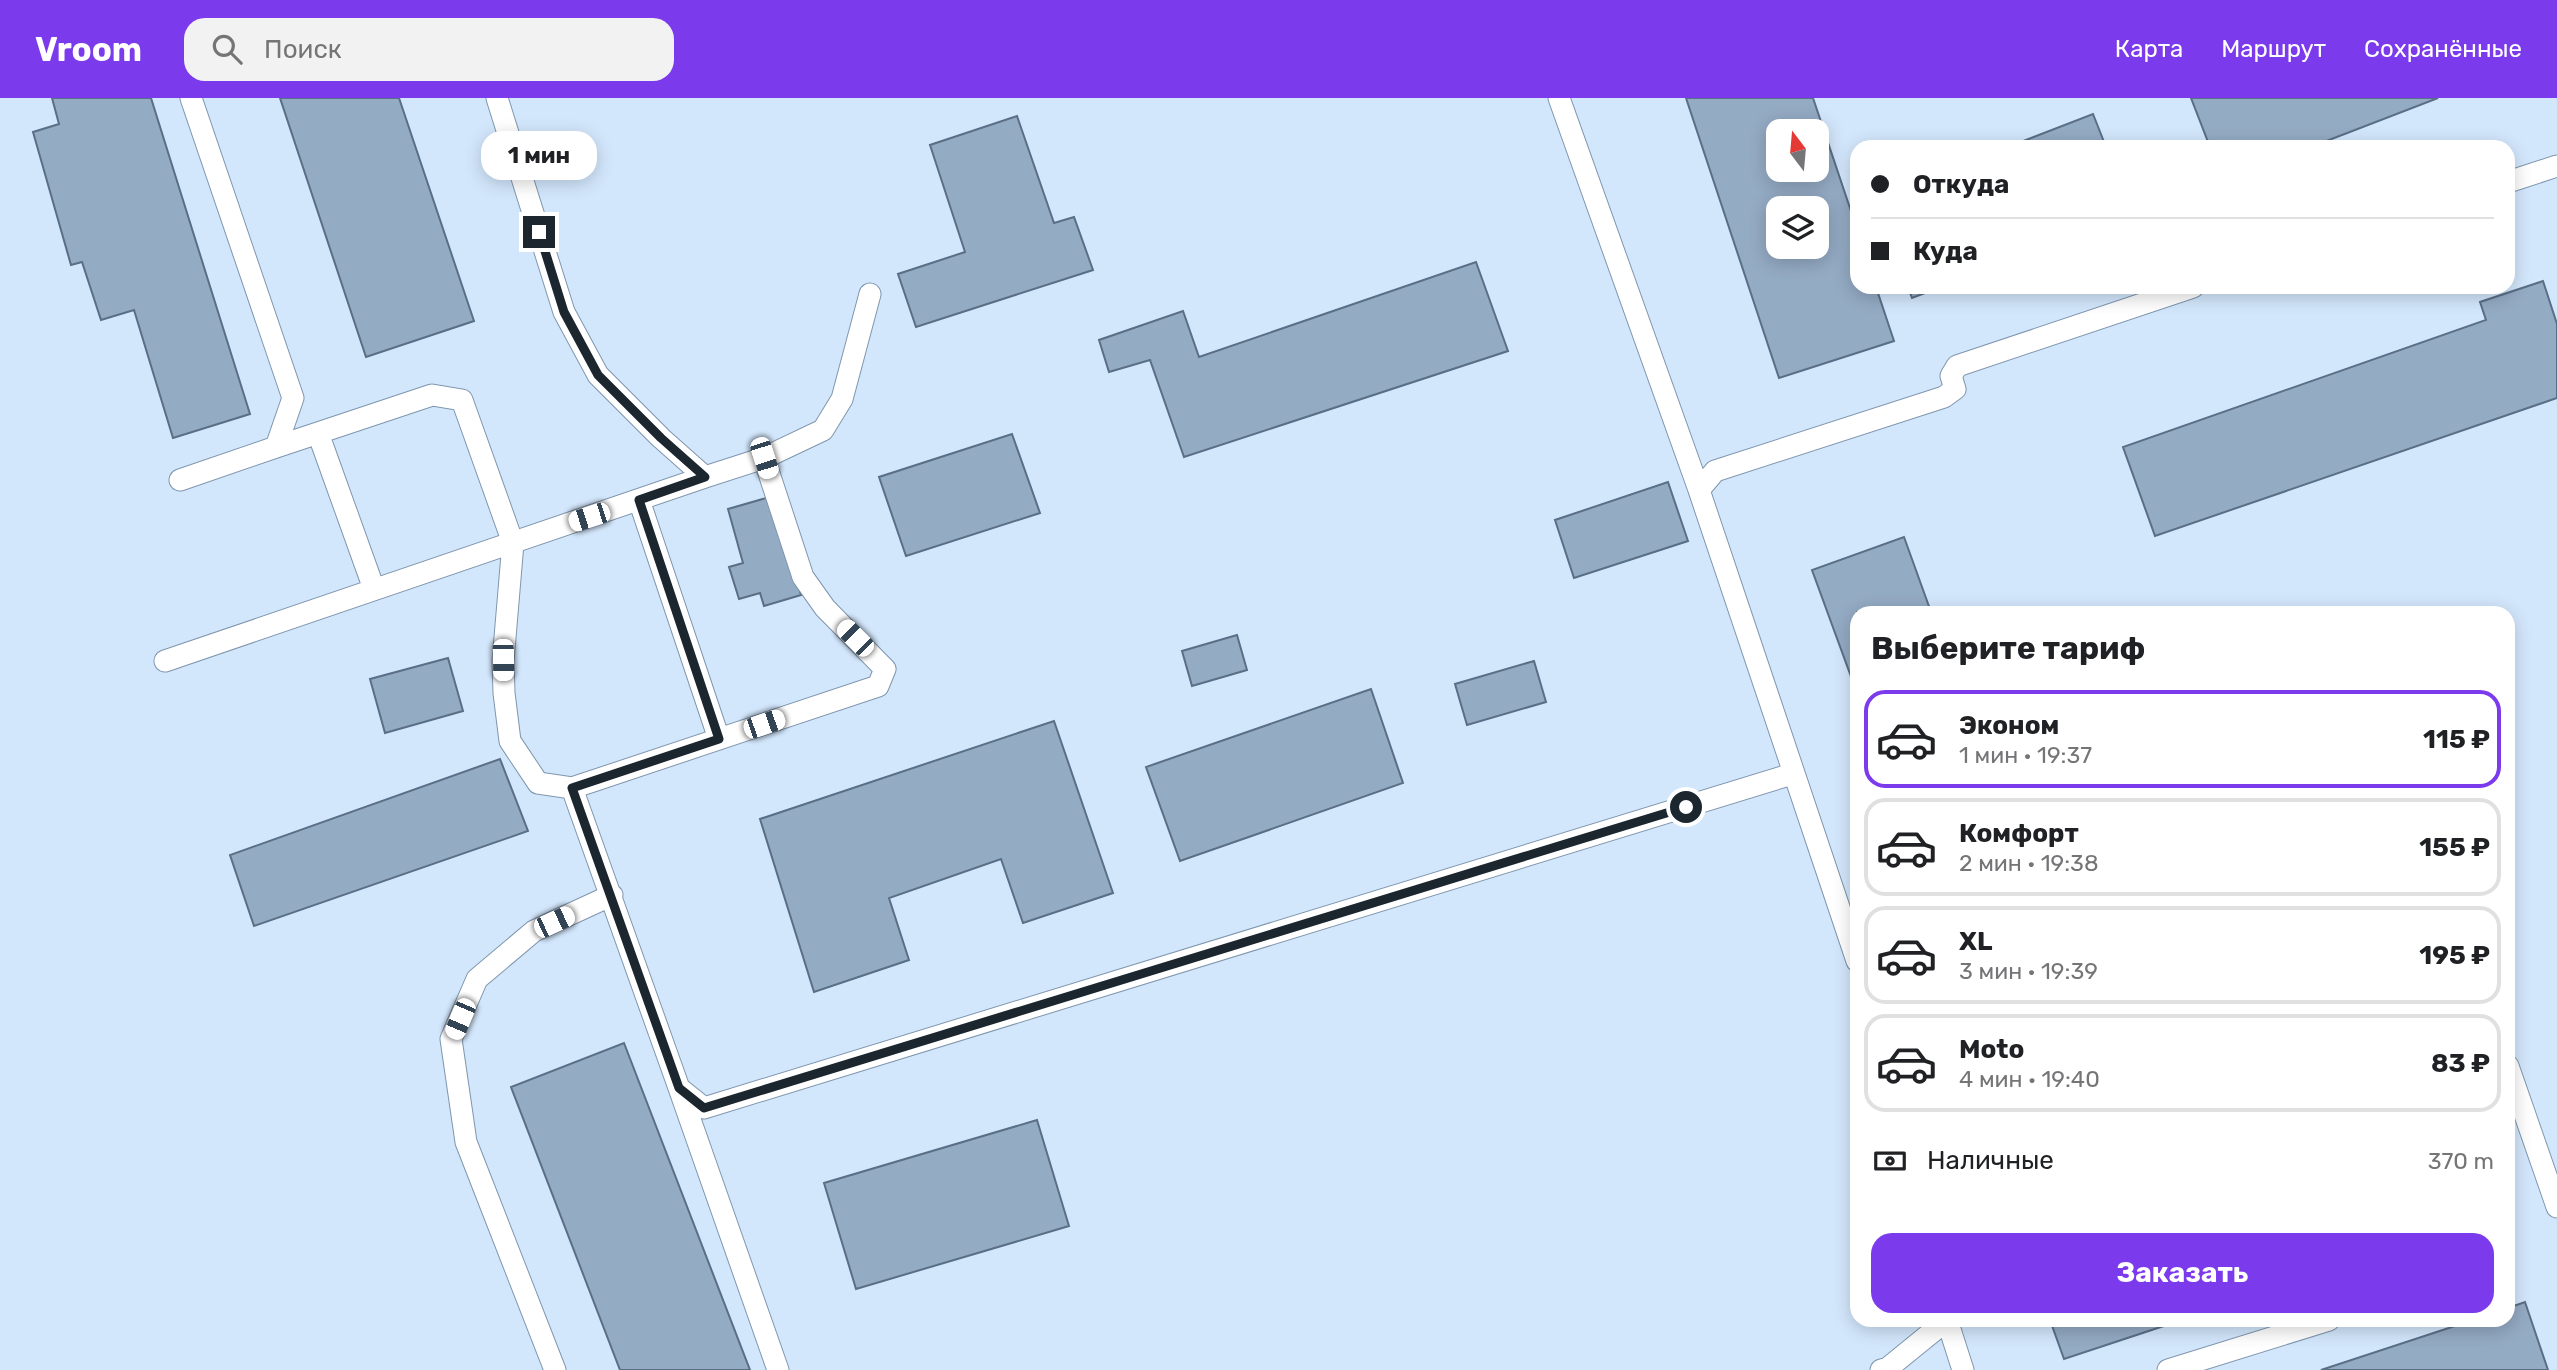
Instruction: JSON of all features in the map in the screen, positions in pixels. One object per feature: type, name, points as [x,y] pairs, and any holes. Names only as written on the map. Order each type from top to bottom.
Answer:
[{"type":"lane","points":[[191,98],[293,398],[276,447]]},
{"type":"lane","points":[[497,98],[564,312],[598,375],[661,438],[705,477]]},
{"type":"lane","points":[[1559,98],[1699,490],[1850,941]]},
{"type":"lane","points":[[2515,180],[2557,166]]},
{"type":"lane","points":[[165,661],[764,458],[823,429],[842,398],[870,294]]},
{"type":"lane","points":[[1699,490],[1716,471],[1944,397],[1955,389],[1951,376],[1957,366],[2172,294]]},
{"type":"lane","points":[[180,480],[432,396],[462,400],[513,542],[503,660],[510,741],[538,783],[572,788],[878,686],[885,669],[825,608],[803,577],[764,458]]},
{"type":"lane","points":[[318,433],[374,589]]},
{"type":"lane","points":[[639,500],[719,739]]},
{"type":"lane","points":[[679,1088],[704,1108],[1793,774]]},
{"type":"lane","points":[[572,788],[778,1370]]},
{"type":"lane","points":[[555,1370],[466,1142],[451,1039],[477,979],[534,931],[611,895]]},
{"type":"lane","points":[[2515,1086],[2557,1207]]},
{"type":"lane","points":[[1881,1370],[1888,1368],[1938,1327]]},
{"type":"lane","points":[[1949,1327],[1963,1370]]},
{"type":"lane","points":[[2168,1370],[2306,1327]]},
{"type":"building","points":[[52,98],[151,98],[250,414],[173,438],[134,310],[101,320],[82,262],[71,265],[33,132],[59,124]]},
{"type":"building","points":[[280,98],[399,98],[474,321],[366,357]]},
{"type":"building","points":[[1686,98],[1813,98],[1820,119],[1766,119],[1766,182],[1829,182],[1829,146],[1850,208],[1850,294],[1878,294],[1894,341],[1779,378]]},
{"type":"building","points":[[2191,98],[2438,98],[2329,140],[2207,140]]},
{"type":"building","points":[[2093,114],[2103,140],[2026,140]]},
{"type":"building","points":[[1017,116],[1054,223],[1074,217],[1093,270],[916,327],[898,274],[965,252],[930,145]]},
{"type":"building","points":[[1476,262],[1508,351],[1184,457],[1150,360],[1109,372],[1099,340],[1183,311],[1199,357]]},
{"type":"building","points":[[2543,281],[2557,324],[2557,398],[2155,536],[2123,447],[2486,320],[2480,302],[2504,294],[2515,294],[2515,290]]},
{"type":"building","points":[[1012,434],[1040,513],[906,556],[879,477]]},
{"type":"building","points":[[1668,482],[1688,541],[1574,578],[1555,520]]},
{"type":"building","points":[[773,496],[801,595],[764,606],[760,593],[739,599],[729,567],[743,563],[728,509]]},
{"type":"building","points":[[1904,537],[1929,606],[1850,606],[1850,674],[1812,570]]},
{"type":"building","points":[[1237,635],[1247,670],[1192,686],[1182,651]]},
{"type":"building","points":[[448,658],[463,711],[385,733],[370,679]]},
{"type":"building","points":[[1534,661],[1546,702],[1467,725],[1455,684]]},
{"type":"building","points":[[1371,689],[1403,783],[1180,861],[1146,767]]},
{"type":"building","points":[[1054,721],[1113,893],[1023,923],[1001,859],[889,898],[909,960],[814,992],[760,819]]},
{"type":"building","points":[[500,759],[528,831],[254,926],[230,855]]},
{"type":"building","points":[[624,1043],[750,1370],[620,1370],[511,1087]]},
{"type":"building","points":[[1037,1120],[1069,1226],[856,1289],[824,1183]]},
{"type":"building","points":[[2525,1302],[2548,1370],[2321,1370],[2452,1327],[2515,1327],[2515,1306]]},
{"type":"building","points":[[2053,1327],[2161,1327],[2064,1359]]},
{"type":"route","points":[[539,232],[564,312],[598,375],[661,438],[705,477],[639,500],[719,739],[572,788],[679,1088],[704,1108],[1686,807]]}]
